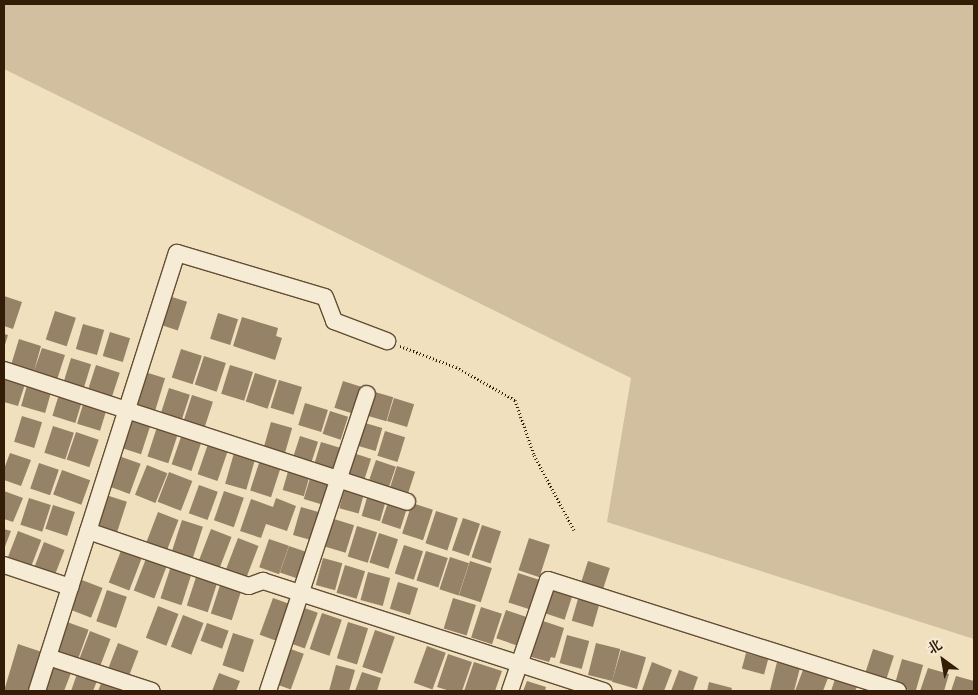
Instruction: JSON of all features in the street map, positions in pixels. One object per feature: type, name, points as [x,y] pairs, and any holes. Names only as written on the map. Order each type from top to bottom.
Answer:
[{"type":"street","points":[[37,691],[177,253],[325,297],[334,321],[387,341]]},
{"type":"street","points":[[4,370],[407,502]]},
{"type":"street","points":[[268,691],[367,394]]},
{"type":"street","points":[[88,531],[249,586],[263,581],[604,691]]},
{"type":"street","points":[[4,565],[70,587]]},
{"type":"street","points":[[510,691],[548,580],[898,691]]},
{"type":"street","points":[[48,657],[152,691]]},
{"type":"path","points":[[387,341],[456,367],[516,400],[534,454],[574,530]]},
{"type":"shaded area","points":[[4,4],[974,4],[974,639],[607,522],[631,378],[4,69]]},
{"type":"building","points":[[4,296],[22,302],[13,329],[4,326]]},
{"type":"building","points":[[169,296],[187,302],[178,330],[160,325]]},
{"type":"building","points":[[55,311],[76,318],[67,346],[46,340]]},
{"type":"building","points":[[218,313],[238,319],[230,345],[210,339]]},
{"type":"building","points":[[242,317],[278,328],[276,336],[282,338],[275,360],[233,346]]},
{"type":"building","points":[[83,324],[104,330],[97,355],[76,349]]},
{"type":"building","points":[[110,332],[130,338],[123,362],[103,356]]},
{"type":"building","points":[[4,334],[8,335],[4,348]]},
{"type":"building","points":[[19,339],[41,346],[34,371],[42,348],[65,355],[56,383],[11,365]]},
{"type":"building","points":[[181,349],[202,356],[193,384],[172,378]]},
{"type":"building","points":[[204,356],[226,363],[217,392],[195,385]]},
{"type":"building","points":[[71,358],[91,364],[83,389],[63,383]]},
{"type":"building","points":[[96,365],[120,373],[111,399],[87,392]]},
{"type":"building","points":[[230,365],[253,372],[244,401],[221,394]]},
{"type":"building","points":[[145,372],[165,378],[155,411],[135,405]]},
{"type":"building","points":[[255,373],[277,380],[268,409],[246,402]]},
{"type":"building","points":[[5,375],[26,381],[18,406],[4,402]]},
{"type":"building","points":[[279,380],[302,387],[293,415],[271,408]]},
{"type":"building","points":[[343,381],[361,387],[352,414],[334,408]]},
{"type":"building","points":[[28,382],[52,389],[45,413],[21,406]]},
{"type":"building","points":[[169,388],[190,395],[180,424],[159,417]]},
{"type":"building","points":[[60,391],[83,398],[75,423],[52,416]]},
{"type":"building","points":[[375,392],[393,397],[386,421],[368,416]]},
{"type":"building","points":[[192,395],[213,402],[203,432],[182,425]]},
{"type":"building","points":[[85,398],[108,405],[100,431],[77,424]]},
{"type":"building","points":[[394,398],[414,404],[407,427],[387,421]]},
{"type":"building","points":[[305,403],[328,410],[321,432],[298,425]]},
{"type":"building","points":[[330,411],[348,417],[341,440],[323,434]]},
{"type":"building","points":[[22,416],[42,422],[34,448],[14,442]]},
{"type":"building","points":[[130,417],[151,424],[141,454],[120,447]]},
{"type":"building","points":[[271,422],[292,428],[283,459],[262,453]]},
{"type":"building","points":[[365,423],[382,428],[376,451],[358,446]]},
{"type":"building","points":[[53,426],[74,433],[65,459],[44,453]]},
{"type":"building","points":[[157,427],[178,434],[168,463],[147,456]]},
{"type":"building","points":[[385,431],[405,437],[397,462],[377,456]]},
{"type":"building","points":[[76,432],[99,440],[89,467],[67,459]]},
{"type":"building","points":[[182,434],[202,441],[191,471],[172,464]]},
{"type":"building","points":[[300,436],[318,442],[310,466],[292,460]]},
{"type":"building","points":[[321,442],[344,449],[336,476],[313,469]]},
{"type":"building","points":[[208,444],[228,451],[217,481],[198,474]]},
{"type":"building","points":[[10,453],[31,460],[21,486],[4,480],[4,469]]},
{"type":"building","points":[[234,453],[255,459],[246,490],[225,484]]},
{"type":"building","points":[[353,453],[371,459],[363,483],[345,477]]},
{"type":"building","points":[[119,456],[141,464],[130,494],[108,486]]},
{"type":"building","points":[[260,460],[281,467],[271,497],[250,490]]},
{"type":"building","points":[[376,460],[396,467],[388,490],[368,484]]},
{"type":"building","points":[[39,463],[59,470],[50,495],[30,489]]},
{"type":"building","points":[[147,465],[167,473],[155,503],[135,495]]},
{"type":"building","points":[[397,466],[415,472],[407,497],[389,491]]},
{"type":"building","points":[[289,468],[310,474],[304,496],[283,490]]},
{"type":"building","points":[[62,470],[90,480],[81,505],[53,494]]},
{"type":"building","points":[[169,472],[192,481],[181,511],[158,502]]},
{"type":"building","points":[[311,475],[331,481],[324,505],[304,499]]},
{"type":"building","points":[[199,485],[218,492],[208,520],[189,513]]},
{"type":"building","points":[[345,487],[364,492],[359,513],[339,508]]},
{"type":"building","points":[[4,491],[23,498],[13,522],[4,519]]},
{"type":"building","points":[[224,491],[244,498],[234,527],[214,520]]},
{"type":"building","points":[[368,494],[386,499],[380,521],[362,516]]},
{"type":"building","points":[[106,495],[127,502],[117,533],[96,526]]},
{"type":"building","points":[[29,498],[51,505],[42,532],[20,525]]},
{"type":"building","points":[[276,498],[296,506],[287,531],[266,524],[261,538],[240,531],[251,499],[273,507]]},
{"type":"building","points":[[389,499],[408,505],[400,529],[381,523]]},
{"type":"building","points":[[412,503],[433,510],[423,540],[402,533]]},
{"type":"building","points":[[53,505],[75,512],[67,536],[45,529]]},
{"type":"building","points":[[301,507],[322,513],[314,541],[293,535]]},
{"type":"building","points":[[436,511],[458,518],[447,550],[425,543]]},
{"type":"building","points":[[158,512],[179,520],[166,552],[146,544]]},
{"type":"building","points":[[463,518],[480,524],[469,556],[452,550]]},
{"type":"building","points":[[334,519],[354,525],[346,553],[326,547]]},
{"type":"building","points":[[182,520],[203,527],[193,558],[172,551]]},
{"type":"building","points":[[482,525],[501,531],[491,564],[471,557]]},
{"type":"building","points":[[357,526],[377,532],[368,563],[348,557]]},
{"type":"building","points":[[4,529],[11,531],[4,549]]},
{"type":"building","points":[[211,529],[232,537],[219,569],[199,561]]},
{"type":"building","points":[[18,531],[41,540],[31,567],[8,558]]},
{"type":"building","points":[[379,533],[398,539],[388,569],[369,562]]},
{"type":"building","points":[[238,538],[259,546],[246,578],[226,570]]},
{"type":"building","points":[[529,538],[550,545],[539,577],[518,570]]},
{"type":"building","points":[[269,539],[289,546],[279,574],[259,567]]},
{"type":"building","points":[[44,542],[65,550],[55,575],[34,567]]},
{"type":"building","points":[[404,545],[423,551],[414,580],[395,574]]},
{"type":"building","points":[[289,546],[312,554],[303,580],[280,572]]},
{"type":"building","points":[[122,548],[143,556],[129,590],[109,583]]},
{"type":"building","points":[[426,551],[448,558],[438,588],[416,580]]},
{"type":"building","points":[[147,556],[168,564],[154,598],[134,591]]},
{"type":"building","points":[[450,557],[469,563],[459,596],[439,589]]},
{"type":"building","points":[[323,558],[342,563],[335,590],[316,585]]},
{"type":"building","points":[[470,561],[492,568],[481,602],[459,595]]},
{"type":"building","points":[[588,561],[610,568],[601,595],[579,588]]},
{"type":"building","points":[[345,565],[365,571],[357,599],[337,593]]},
{"type":"building","points":[[171,566],[192,573],[181,605],[160,598]]},
{"type":"building","points":[[368,572],[390,578],[383,606],[360,600]]},
{"type":"building","points":[[518,573],[540,580],[530,610],[508,602]]},
{"type":"building","points":[[197,574],[218,581],[208,612],[187,605]]},
{"type":"building","points":[[82,580],[103,588],[91,618],[71,610]]},
{"type":"building","points":[[221,582],[242,589],[232,620],[211,613]]},
{"type":"building","points":[[398,582],[418,588],[410,615],[390,609]]},
{"type":"building","points":[[552,584],[574,591],[565,620],[543,613]]},
{"type":"building","points":[[107,590],[127,597],[116,628],[96,621]]},
{"type":"building","points":[[580,592],[601,598],[593,627],[572,621]]},
{"type":"building","points":[[273,598],[292,605],[278,641],[260,635]]},
{"type":"building","points":[[453,598],[476,605],[467,636],[444,629]]},
{"type":"building","points":[[158,606],[179,614],[166,646],[146,638]]},
{"type":"building","points":[[299,606],[318,613],[305,649],[286,642]]},
{"type":"building","points":[[481,607],[502,614],[492,644],[471,637]]},
{"type":"building","points":[[506,610],[532,619],[523,647],[496,638]]},
{"type":"building","points":[[322,613],[342,620],[329,656],[310,649]]},
{"type":"building","points":[[183,615],[204,623],[191,655],[171,647]]},
{"type":"building","points":[[540,620],[564,628],[555,658],[551,657],[549,662],[528,656]]},
{"type":"building","points":[[67,622],[89,630],[77,662],[55,654]]},
{"type":"building","points":[[348,622],[368,628],[357,664],[337,658]]},
{"type":"building","points":[[207,623],[229,631],[222,649],[201,641]]},
{"type":"building","points":[[375,630],[395,637],[382,674],[362,667]]},
{"type":"building","points":[[90,631],[111,639],[98,671],[78,663]]},
{"type":"building","points":[[233,633],[254,640],[243,672],[222,665]]},
{"type":"building","points":[[567,635],[589,641],[582,669],[559,663]]},
{"type":"building","points":[[118,643],[139,651],[126,683],[106,675]]},
{"type":"building","points":[[596,643],[620,649],[612,681],[588,675]]},
{"type":"building","points":[[18,644],[42,652],[29,691],[4,691]]},
{"type":"building","points":[[427,646],[446,653],[432,689],[414,683]]},
{"type":"building","points":[[285,647],[304,654],[291,690],[272,683]]},
{"type":"building","points":[[873,649],[894,656],[885,682],[864,676]]},
{"type":"building","points":[[621,650],[646,657],[637,689],[612,682]]},
{"type":"building","points":[[746,653],[768,659],[764,674],[742,668]]},
{"type":"building","points":[[448,654],[472,662],[462,691],[450,691],[437,687]]},
{"type":"building","points":[[902,659],[923,665],[916,691],[894,686]]},
{"type":"building","points":[[474,662],[502,671],[495,691],[464,691]]},
{"type":"building","points":[[652,662],[672,670],[664,691],[642,690]]},
{"type":"building","points":[[777,662],[800,668],[794,691],[770,690]]},
{"type":"building","points":[[336,665],[355,670],[349,691],[329,691]]},
{"type":"building","points":[[54,667],[71,673],[64,691],[45,691]]},
{"type":"building","points":[[928,668],[949,674],[944,691],[920,691]]},
{"type":"building","points":[[679,670],[698,677],[693,691],[671,691]]},
{"type":"building","points":[[803,670],[828,678],[823,691],[795,691]]},
{"type":"building","points":[[362,672],[381,678],[377,691],[355,691]]},
{"type":"building","points":[[219,673],[240,681],[236,691],[212,691]]},
{"type":"building","points":[[77,674],[97,681],[93,691],[71,691]]},
{"type":"building","points":[[956,676],[974,681],[974,691],[951,691]]},
{"type":"building","points":[[835,679],[857,687],[855,691],[831,691]]},
{"type":"building","points":[[102,681],[122,689],[121,691],[98,691]]},
{"type":"building","points":[[527,681],[546,687],[545,691],[523,691]]},
{"type":"building","points":[[709,682],[732,688],[731,691],[707,691]]}]
